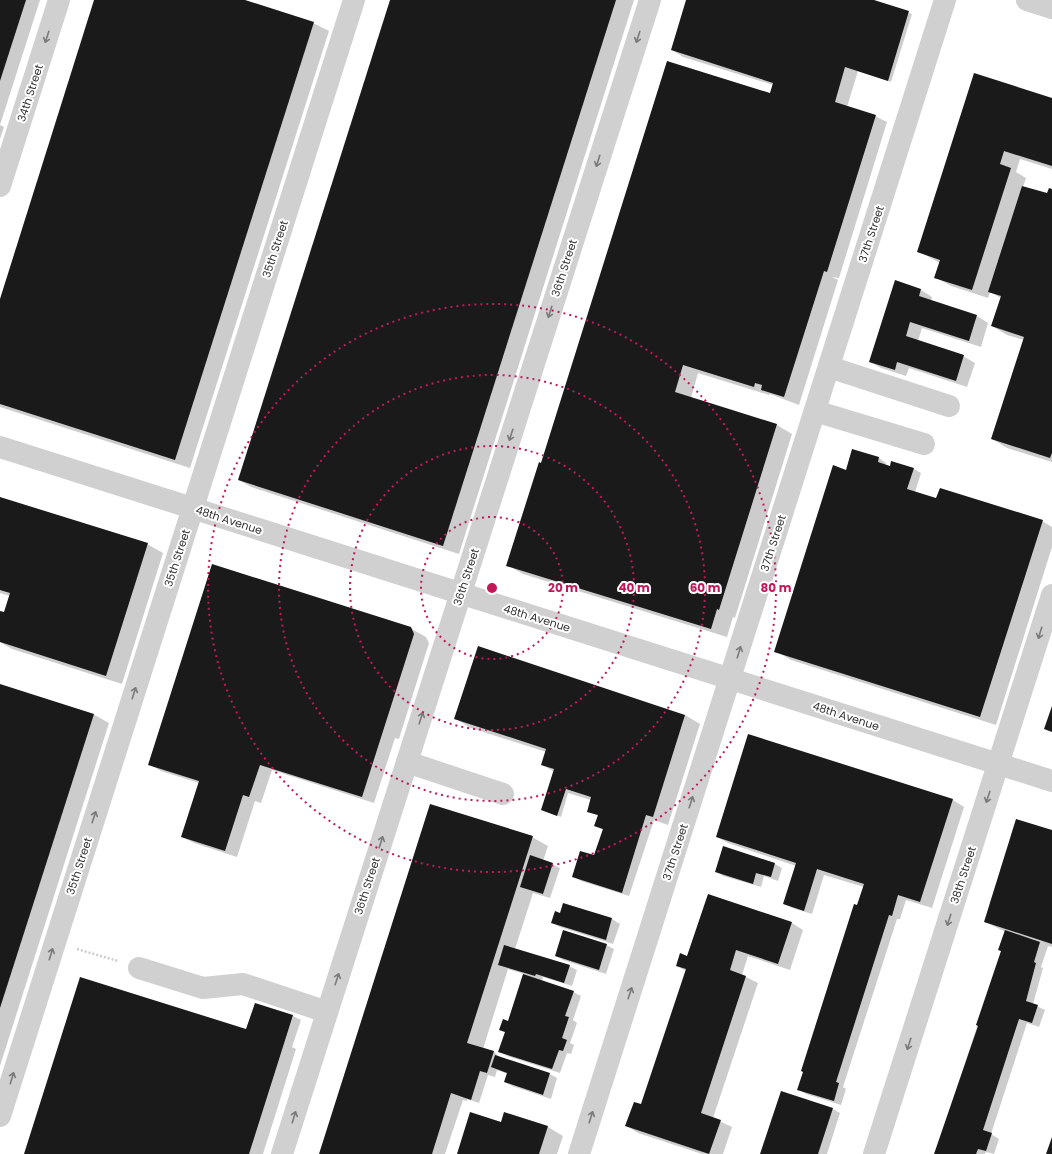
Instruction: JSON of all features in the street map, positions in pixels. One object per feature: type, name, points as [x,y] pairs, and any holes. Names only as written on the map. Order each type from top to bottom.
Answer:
[{"type":"street","name":"34th Street","points":[[0,186],[59,0]]},
{"type":"street","name":"35th Street","points":[[0,1116],[354,0]]},
{"type":"street","name":"36th Street","points":[[282,1154],[650,0]]},
{"type":"street","name":"37th Street","points":[[579,1154],[945,0]]},
{"type":"street","points":[[1027,0],[1052,8]]},
{"type":"street","points":[[829,367],[949,406]]},
{"type":"street","points":[[815,411],[924,444]]},
{"type":"street","name":"48th Avenue","points":[[0,447],[1052,781]]},
{"type":"street","name":"38th Street","points":[[874,1154],[1052,595]]},
{"type":"street","points":[[407,762],[503,794]]},
{"type":"street","points":[[138,968],[203,988],[243,984],[327,1012]]},
{"type":"path","points":[[77,948],[138,968]]},
{"type":"building","points":[[0,0],[26,0],[0,81]]},
{"type":"building","points":[[94,0],[245,0],[314,22],[175,460],[0,404],[0,299]]},
{"type":"building","points":[[390,0],[616,0],[443,546],[238,480]]},
{"type":"building","points":[[686,0],[874,0],[909,11],[888,81],[845,67],[835,102],[876,115],[827,272],[824,271],[784,397],[761,390],[762,385],[755,383],[754,387],[683,365],[675,392],[777,424],[719,610],[717,609],[711,629],[506,566],[539,462],[541,463],[667,61],[770,93],[773,83],[671,50]]},
{"type":"building","points":[[974,73],[1052,98],[1052,166],[1004,151],[1000,164],[1011,168],[972,290],[934,278],[940,260],[917,252]]},
{"type":"building","points":[[1022,186],[1047,193],[1049,188],[1052,189],[1052,453],[1050,458],[991,439],[1024,337],[991,326],[1001,296],[988,292]]},
{"type":"building","points":[[895,280],[921,289],[919,296],[977,315],[969,341],[910,322],[906,336],[964,355],[956,381],[897,362],[895,370],[869,362]]},
{"type":"building","points":[[852,449],[879,457],[878,462],[890,466],[891,461],[914,468],[907,489],[936,498],[940,488],[1043,520],[980,717],[774,652],[833,465],[846,470]]},
{"type":"building","points":[[0,497],[148,543],[106,676],[0,642],[0,611],[4,612],[10,593],[0,590]]},
{"type":"building","points":[[212,564],[411,627],[414,634],[362,797],[260,765],[249,797],[243,795],[225,851],[181,837],[199,781],[148,765]]},
{"type":"building","points":[[478,646],[685,715],[653,817],[646,815],[622,893],[572,877],[580,851],[594,855],[603,829],[594,826],[598,815],[587,812],[591,797],[566,789],[557,816],[541,810],[554,769],[541,765],[546,749],[454,719]]},
{"type":"building","points":[[0,684],[94,714],[0,1008]]},
{"type":"building","points":[[1052,706],[1052,732],[1044,729]]},
{"type":"building","points":[[748,734],[953,799],[920,902],[898,895],[892,916],[889,915],[836,1082],[839,1083],[834,1101],[797,1090],[803,1072],[801,1071],[854,904],[857,905],[864,884],[817,869],[804,911],[783,904],[796,863],[716,837]]},
{"type":"building","points":[[430,804],[533,836],[467,1043],[494,1051],[487,1073],[480,1071],[471,1100],[451,1093],[432,1154],[319,1154]]},
{"type":"building","points":[[1016,819],[1052,830],[1052,944],[984,922]]},
{"type":"building","points":[[723,846],[775,863],[771,877],[756,873],[753,884],[715,872]]},
{"type":"building","points":[[530,855],[553,863],[543,894],[520,887]]},
{"type":"building","points":[[708,894],[792,922],[778,964],[736,950],[730,970],[746,976],[701,1113],[721,1120],[709,1154],[625,1126],[634,1102],[641,1104],[686,969],[676,966],[680,953],[687,956]]},
{"type":"building","points":[[563,903],[612,918],[606,940],[551,923],[555,911],[560,913]]},
{"type":"building","points":[[563,930],[607,944],[599,970],[555,956]]},
{"type":"building","points":[[1005,930],[1040,942],[1034,962],[1036,963],[1026,1001],[1038,1005],[1032,1023],[1019,1019],[983,1130],[992,1133],[986,1151],[978,1149],[976,1154],[934,1154],[978,1026],[976,1025],[1001,951],[998,950]]},
{"type":"building","points":[[504,945],[570,965],[564,983],[536,974],[535,976],[498,965]]},
{"type":"building","points":[[523,974],[574,991],[565,1016],[569,1017],[562,1038],[567,1040],[563,1051],[559,1050],[552,1069],[498,1052],[505,1032],[499,1030],[503,1019],[508,1021]]},
{"type":"building","points":[[80,977],[246,1029],[255,1003],[293,1015],[249,1154],[24,1154]]},
{"type":"building","points":[[495,1055],[550,1073],[543,1095],[504,1082],[507,1073],[491,1067]]},
{"type":"building","points":[[781,1091],[833,1108],[818,1154],[760,1154]]},
{"type":"building","points":[[470,1112],[501,1122],[504,1112],[548,1126],[539,1154],[457,1154]]},
{"type":"building","points":[[1052,1137],[1052,1154],[1046,1154]]}]
